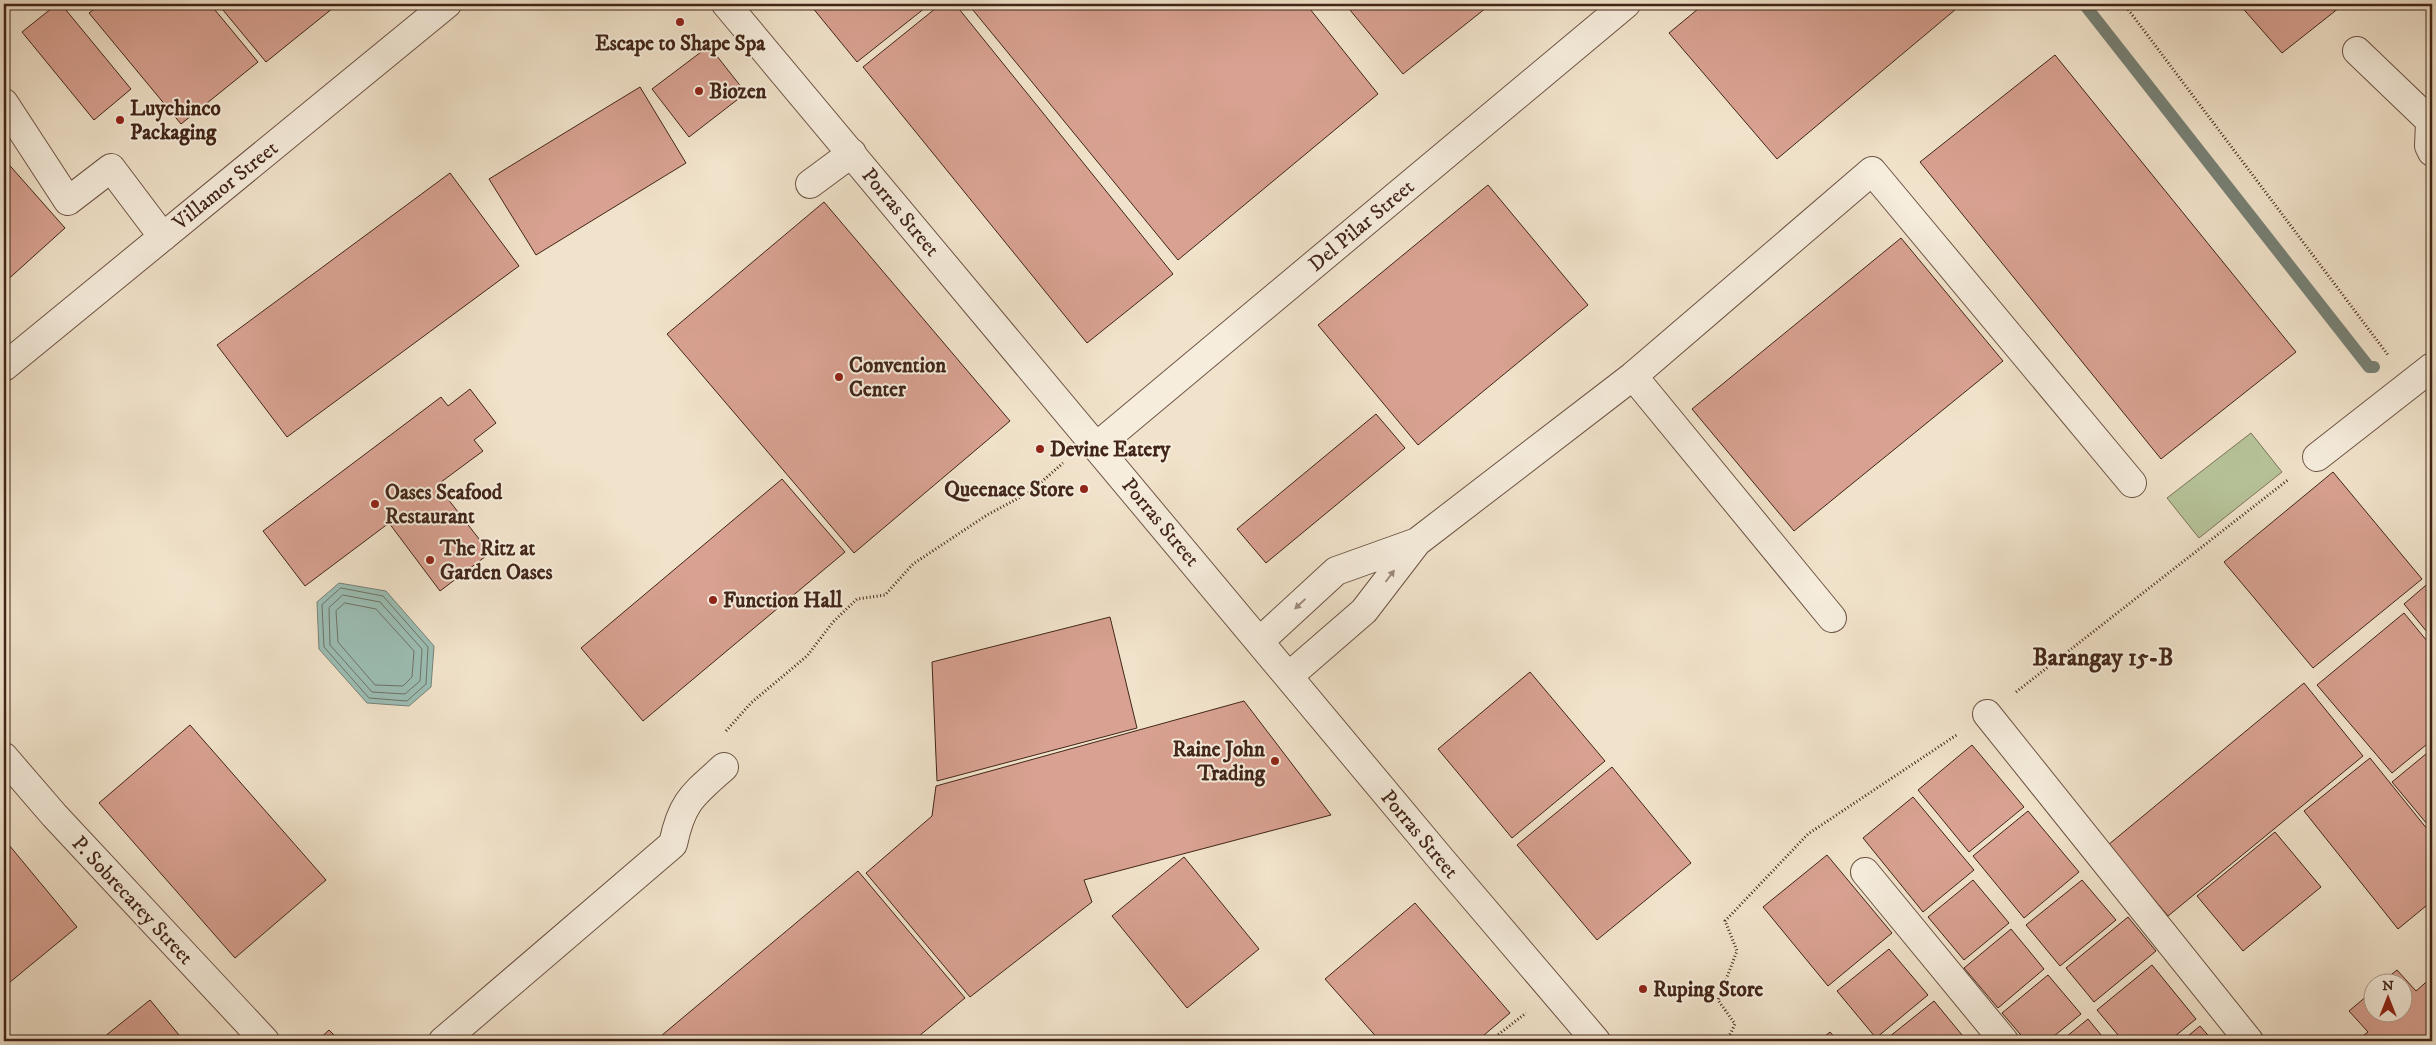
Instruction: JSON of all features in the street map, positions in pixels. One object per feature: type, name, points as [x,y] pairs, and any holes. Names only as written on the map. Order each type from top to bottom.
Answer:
[{"type":"street","name":"Villamor Street","points":[[4,367],[447,4]]},
{"type":"street","name":"Porras Street","points":[[726,4],[1440,858],[1596,1041]]},
{"type":"street","name":"Del Pilar Street","points":[[1094,442],[1626,4]]},
{"type":"street","points":[[2357,51],[2431,138]]},
{"type":"street","points":[[4,103],[68,202],[111,168],[163,237]]},
{"type":"street","points":[[810,184],[852,153]]},
{"type":"street","points":[[1289,676],[1364,611],[1417,542],[1633,376],[1872,171],[2132,483]]},
{"type":"street","points":[[2317,457],[2432,367]]},
{"type":"street","points":[[1633,376],[1832,618]]},
{"type":"street","points":[[1260,641],[1336,571],[1417,542]]},
{"type":"street","points":[[1987,714],[2249,1041]]},
{"type":"street","name":"P. Sobrecarey Street","points":[[4,757],[54,815],[265,1041]]},
{"type":"street","points":[[443,1041],[673,844],[678,819],[689,799],[715,775]]},
{"type":"street","points":[[1865,872],[2004,1041]]},
{"type":"path","points":[[2124,4],[2410,385]]},
{"type":"path","points":[[715,775],[716,743],[751,704],[807,656],[833,622],[857,599],[885,595],[913,564],[987,516],[1030,492],[1094,442]]},
{"type":"path","points":[[1727,1041],[1735,1024],[1718,1000],[1737,951],[1725,921],[1808,834],[1987,714],[2317,457]]},
{"type":"path","points":[[1490,1041],[1554,991]]},
{"type":"green space","points":[[2251,433],[2282,472],[2199,538],[2167,498]]},
{"type":"water","points":[[339,583],[386,591],[434,646],[431,687],[409,706],[367,703],[319,649],[317,602]]},
{"type":"building","points":[[57,4],[61,4],[131,89],[94,120],[22,32]]},
{"type":"building","points":[[101,4],[210,4],[258,62],[181,124],[89,13]]},
{"type":"building","points":[[218,4],[338,4],[266,62]]},
{"type":"building","points":[[817,4],[930,4],[857,62],[812,7]]},
{"type":"building","points":[[941,4],[955,4],[1173,274],[1087,343],[863,67]]},
{"type":"building","points":[[968,4],[1306,4],[1378,94],[1178,260]]},
{"type":"building","points":[[1345,4],[1491,4],[1403,74]]},
{"type":"building","points":[[1704,4],[1962,4],[1777,159],[1669,33]]},
{"type":"building","points":[[2239,4],[2344,4],[2282,53]]},
{"type":"building","name":"Biozen","points":[[709,46],[746,93],[689,137],[652,89]]},
{"type":"building","points":[[2055,55],[2296,352],[2161,459],[1920,162]]},
{"type":"building","points":[[640,87],[686,163],[536,255],[489,179]]},
{"type":"building","points":[[4,159],[65,228],[4,283]]},
{"type":"building","points":[[450,173],[519,266],[287,437],[217,345]]},
{"type":"building","points":[[1488,185],[1588,305],[1418,445],[1318,325]]},
{"type":"building","name":"Convention Center","points":[[824,202],[1010,421],[854,553],[667,334]]},
{"type":"building","points":[[1901,238],[2003,361],[1794,531],[1692,409]]},
{"type":"building","name":"Oases Seafood Restaurant","points":[[470,389],[496,423],[474,440],[483,451],[437,485],[490,553],[440,591],[389,523],[305,586],[263,531],[441,397],[448,406]]},
{"type":"building","points":[[1376,414],[1405,448],[1266,563],[1237,529]]},
{"type":"building","points":[[2333,472],[2422,579],[2313,668],[2224,562]]},
{"type":"building","name":"Function Hall","points":[[782,479],[845,552],[643,721],[581,648]]},
{"type":"building","points":[[2432,580],[2432,638],[2404,604]]},
{"type":"building","points":[[2404,613],[2432,647],[2432,740],[2392,773],[2317,685]]},
{"type":"building","points":[[1110,617],[1137,728],[937,781],[932,662]]},
{"type":"building","points":[[1530,672],[1605,761],[1512,838],[1438,749]]},
{"type":"building","points":[[2304,683],[2363,756],[2168,916],[2108,845]]},
{"type":"building","points":[[1244,701],[1331,815],[1084,880],[1092,902],[970,997],[866,873],[932,816],[936,786]]},
{"type":"building","points":[[190,725],[326,880],[235,958],[99,803]]},
{"type":"building","points":[[1972,745],[2024,807],[1969,852],[1918,790]]},
{"type":"building","points":[[2432,749],[2432,830],[2392,782]]},
{"type":"building","points":[[2370,758],[2432,835],[2432,901],[2398,929],[2304,811]]},
{"type":"building","points":[[1612,767],[1691,863],[1597,940],[1517,845]]},
{"type":"building","points":[[1913,797],[1974,870],[1923,912],[1863,838]]},
{"type":"building","points":[[2028,811],[2079,872],[2024,918],[1973,856]]},
{"type":"building","points":[[2275,832],[2321,887],[2243,951],[2197,896]]},
{"type":"building","points":[[4,839],[77,927],[4,987]]},
{"type":"building","points":[[1827,855],[1892,933],[1828,986],[1763,907]]},
{"type":"building","points":[[1184,857],[1259,949],[1187,1008],[1112,916]]},
{"type":"building","points":[[858,871],[965,998],[913,1041],[655,1041]]},
{"type":"building","points":[[1973,880],[2009,923],[1964,960],[1928,917]]},
{"type":"building","points":[[2082,880],[2116,920],[2060,966],[2026,925]]},
{"type":"building","points":[[1415,903],[1510,1013],[1477,1041],[1380,1041],[1325,979]]},
{"type":"building","points":[[2128,917],[2156,951],[2094,1002],[2066,968]]},
{"type":"building","points":[[2011,929],[2044,969],[1998,1008],[1964,968]]},
{"type":"building","points":[[1889,949],[1928,995],[1876,1038],[1837,991]]},
{"type":"building","points":[[2152,965],[2196,1019],[2169,1041],[2123,1041],[2097,1010]]},
{"type":"building","points":[[2048,975],[2081,1014],[2048,1041],[2026,1041],[2002,1013]]},
{"type":"building","points":[[2432,977],[2432,1041],[2356,1041],[2368,1032],[2349,1011],[2364,998],[2364,1022],[2414,1022],[2414,989],[2416,991]]},
{"type":"building","points":[[150,1000],[184,1041],[99,1041]]},
{"type":"building","points":[[1934,1001],[1962,1035],[1954,1041],[1884,1041]]},
{"type":"building","points":[[2088,1019],[2106,1041],[2061,1041]]},
{"type":"building","points":[[2200,1026],[2213,1041],[2182,1041]]},
{"type":"building","points":[[329,1030],[340,1041],[317,1041]]},
{"type":"building","points":[[1830,1032],[1838,1041],[1819,1041]]},
{"type":"waterway","points":[[2084,4],[2369,367],[2374,367]]},
{"type":"place","name":"Escape to Shape Spa","points":[[680,22]]},
{"type":"place","name":"Biozen","points":[[699,91]]},
{"type":"place","name":"Luychinco Packaging","points":[[120,120]]},
{"type":"place","name":"Convention Center","points":[[839,377]]},
{"type":"place","name":"Devine Eatery","points":[[1040,449]]},
{"type":"place","name":"Queenace Store","points":[[1084,489]]},
{"type":"place","name":"Oases Seafood Restaurant","points":[[375,504]]},
{"type":"place","name":"The Ritz at Garden Oases","points":[[430,560]]},
{"type":"place","name":"Function Hall","points":[[713,600]]},
{"type":"place","name":"Raine John Trading","points":[[1275,761]]},
{"type":"place","name":"Ruping Store","points":[[1643,989]]},
{"type":"district","name":"Barangay 15-B","points":[[2103,657]]}]
